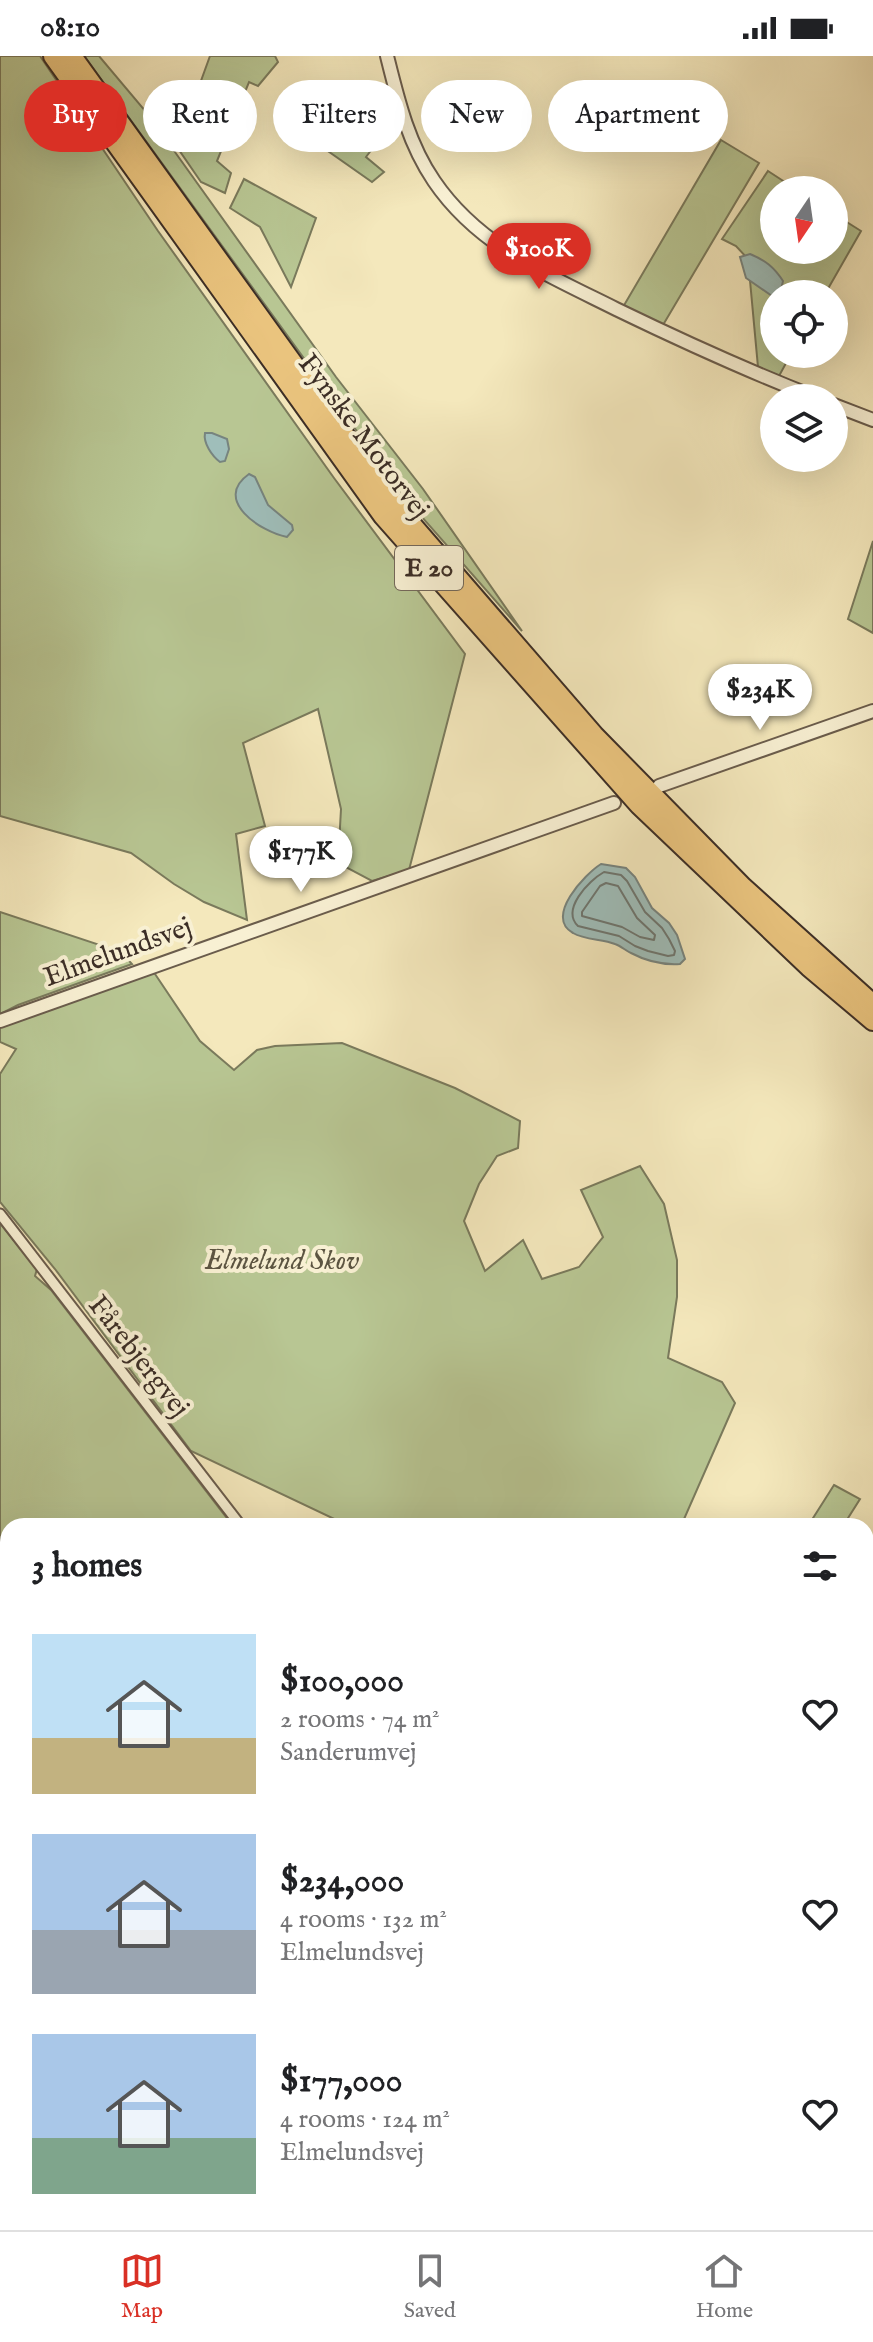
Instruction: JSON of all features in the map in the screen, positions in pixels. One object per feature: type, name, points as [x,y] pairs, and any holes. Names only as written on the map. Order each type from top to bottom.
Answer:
[{"type":"highway","name":"Fynske Motorvej","points":[[53,56],[383,516],[639,805],[809,967],[873,1021]]},
{"type":"highway","name":"Fynske Motorvej","points":[[72,56],[395,505],[594,735],[743,887],[873,1004]]},
{"type":"street","points":[[387,56],[402,113],[425,167],[445,196],[493,243],[528,265],[669,335],[781,384]]},
{"type":"street","points":[[848,410],[873,420]]},
{"type":"street","points":[[659,786],[873,711]]},
{"type":"street","name":"Elmelundsvej","points":[[0,1021],[614,803]]},
{"type":"street","name":"Fårebjergvej","points":[[0,1214],[235,1518]]},
{"type":"green space","points":[[0,56],[40,56],[56,80],[24,80],[24,152],[105,152],[334,478],[465,654],[409,870],[372,881],[338,863],[341,809],[318,709],[243,743],[265,826],[236,834],[247,920],[204,902],[131,853],[0,816]]},
{"type":"green space","points":[[84,56],[99,56],[119,80],[101,80]]},
{"type":"green space","points":[[210,56],[275,56],[278,62],[258,86],[257,80],[201,80]]},
{"type":"green space","points":[[127,89],[143,108],[143,137],[127,115]]},
{"type":"green space","points":[[728,144],[759,163],[663,325],[623,307],[714,152],[728,152]]},
{"type":"green space","points":[[154,152],[175,152],[336,377],[423,489],[522,631],[407,500]]},
{"type":"green space","points":[[180,152],[221,152],[217,161],[231,173],[225,193],[201,182]]},
{"type":"green space","points":[[329,152],[370,152],[366,157],[384,172],[372,182]]},
{"type":"green space","points":[[244,179],[316,218],[291,287],[260,227],[230,208]]},
{"type":"green space","points":[[760,183],[760,264],[842,264],[833,280],[760,280],[760,368],[748,259],[736,246],[722,239]]},
{"type":"green space","points":[[848,223],[861,231],[848,254]]},
{"type":"green space","points":[[760,368],[783,368],[779,376]]},
{"type":"green space","points":[[873,541],[873,633],[848,619]]},
{"type":"green space","points":[[0,912],[121,952],[132,964],[0,1014]]},
{"type":"green space","name":"Elmelund Skov","points":[[153,971],[200,1041],[234,1070],[257,1050],[275,1046],[342,1043],[455,1088],[520,1121],[518,1148],[497,1156],[479,1184],[464,1221],[485,1271],[523,1240],[542,1279],[579,1267],[603,1237],[581,1190],[640,1166],[664,1204],[677,1260],[677,1297],[668,1358],[722,1382],[735,1403],[685,1518],[332,1518],[191,1451],[55,1269],[0,1202],[0,1074],[16,1049],[0,1042],[0,1027]]},
{"type":"green space","points":[[0,1223],[37,1269],[35,1276],[51,1290],[227,1518],[0,1518]]},
{"type":"green space","points":[[834,1485],[860,1499],[848,1518],[813,1518]]},
{"type":"water","points":[[750,254],[760,259],[760,264],[769,264],[782,280],[760,280],[760,288],[746,278],[740,257]]},
{"type":"water","points":[[205,433],[227,439],[229,449],[225,461],[220,462],[211,453]]},
{"type":"water","points":[[249,474],[255,477],[268,505],[292,525],[293,530],[287,537],[254,522],[238,504],[236,494],[239,484]]},
{"type":"water","points":[[601,864],[626,868],[635,877],[652,908],[677,935],[685,959],[680,964],[643,958],[615,944],[573,933],[565,926],[563,917],[570,896]]}]
